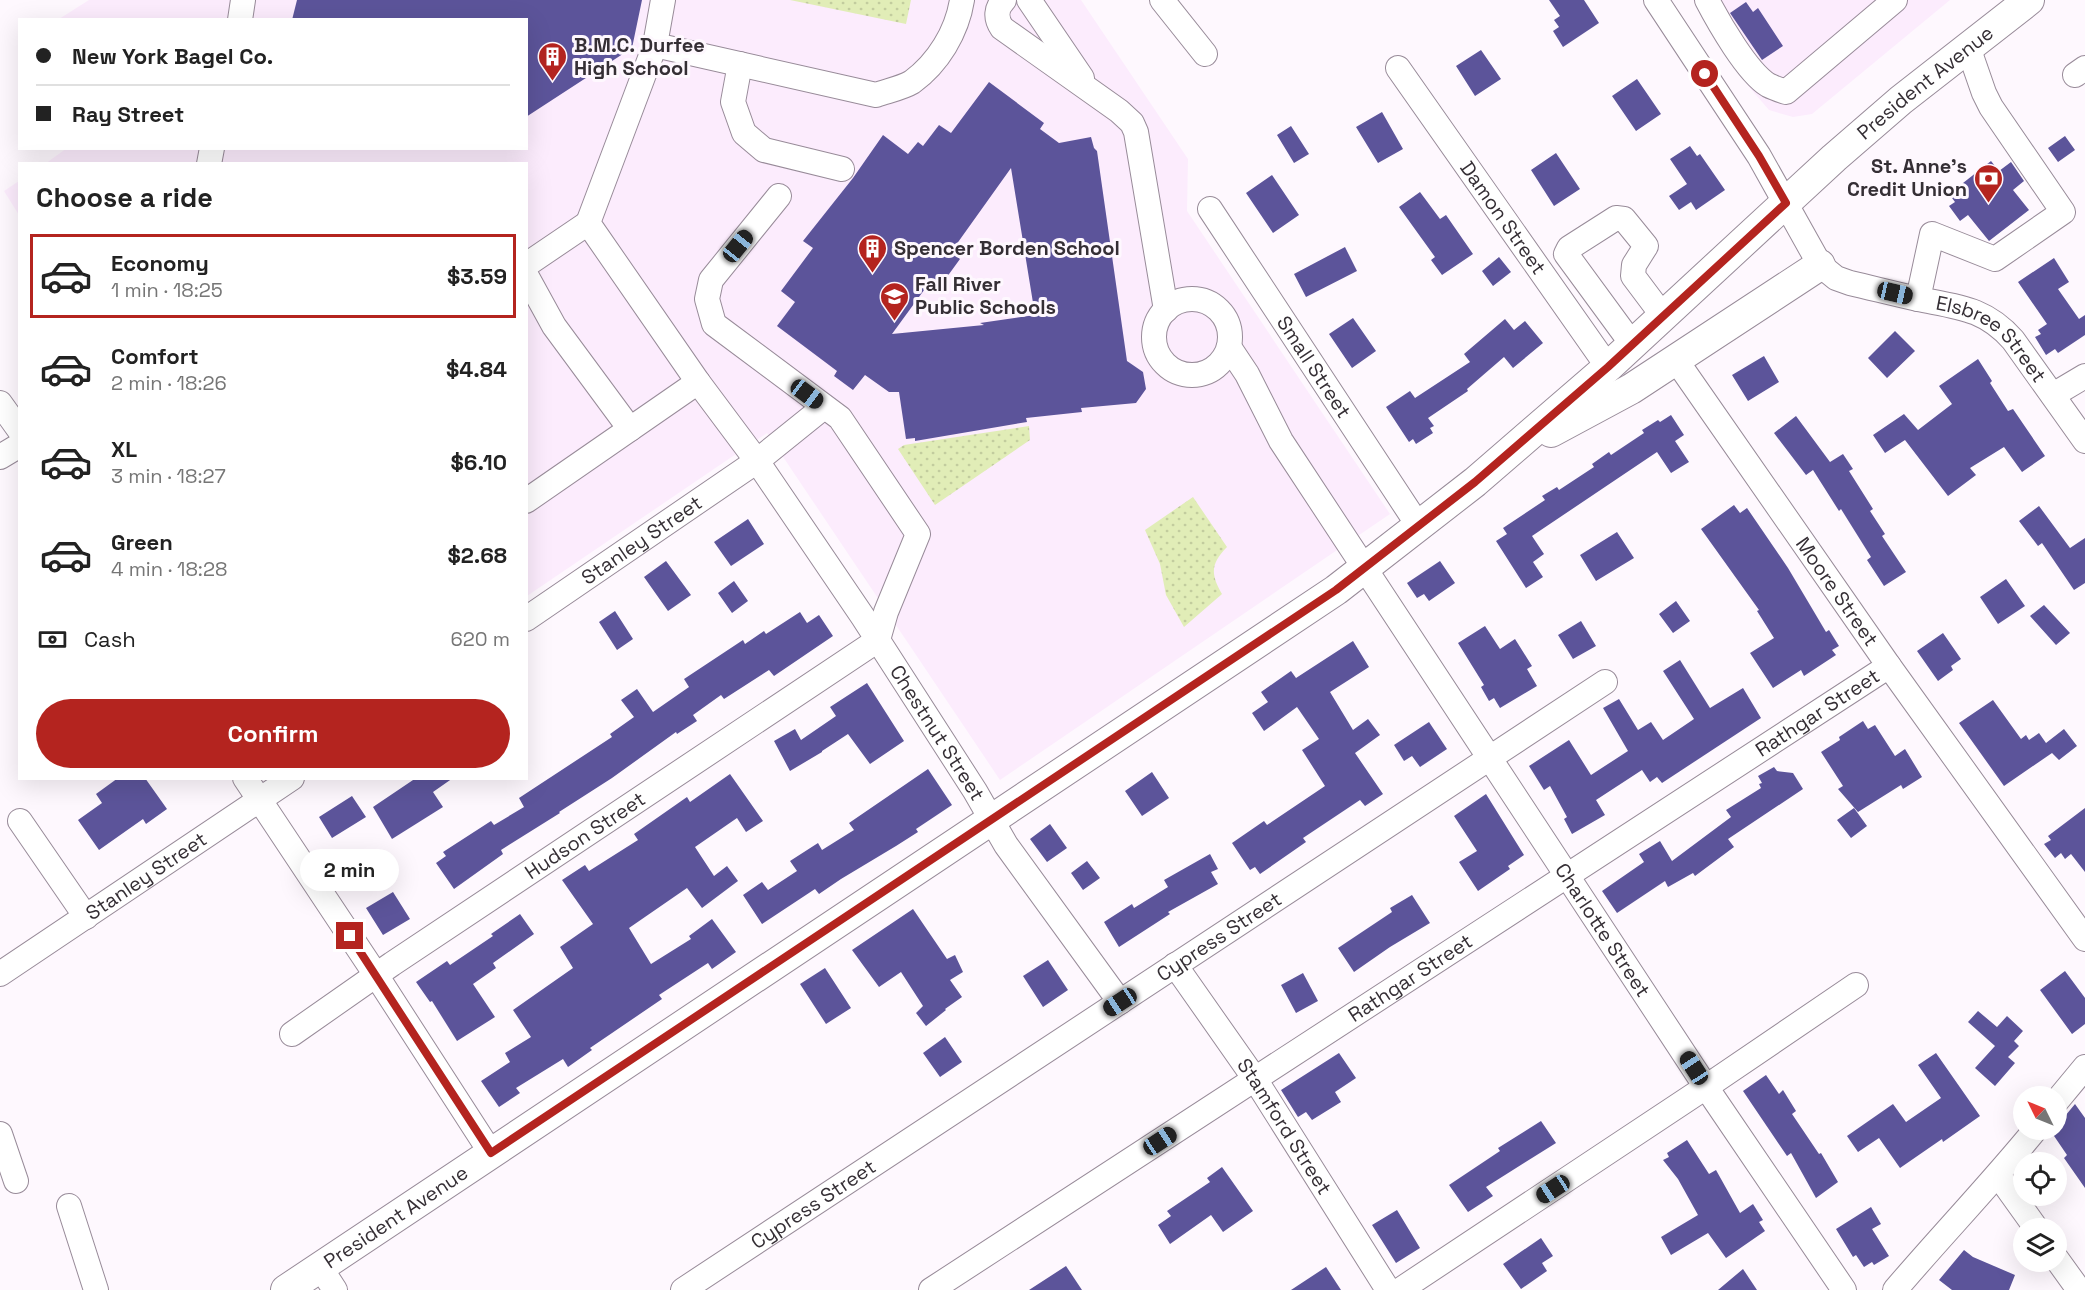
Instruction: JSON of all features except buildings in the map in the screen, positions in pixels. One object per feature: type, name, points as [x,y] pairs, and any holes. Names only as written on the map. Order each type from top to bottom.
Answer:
[{"type":"main road","name":"President Avenue","points":[[286,1290],[328,1279],[491,1153],[1336,590],[1504,458],[1608,367],[1900,100],[2030,0]]},
{"type":"main road","points":[[1504,458],[1631,389],[1820,265]]},
{"type":"street","points":[[240,18],[243,0]]},
{"type":"street","points":[[528,264],[588,223],[655,45],[663,0]]},
{"type":"street","points":[[655,45],[876,94],[910,83],[942,51],[960,12],[962,0]]},
{"type":"street","points":[[1004,0],[997,12],[1002,28],[1125,116],[1136,132],[1166,310]]},
{"type":"street","points":[[1029,0],[1090,90]]},
{"type":"street","points":[[1162,0],[1205,54]]},
{"type":"street","name":"Elsbree Street","points":[[1656,0],[1759,156],[1820,265],[1836,278],[1850,283],[1976,311],[1996,322],[2013,340],[2085,441]]},
{"type":"street","points":[[1707,0],[1752,70],[1767,84],[1786,92],[1895,0]]},
{"type":"street","points":[[1918,299],[1932,234],[1995,259],[2063,212],[1991,106],[1984,93],[1968,47]]},
{"type":"street","points":[[740,64],[733,102],[744,133],[764,150],[842,169]]},
{"type":"street","name":"Damon Street","points":[[1398,68],[1608,367]]},
{"type":"street","points":[[779,196],[711,280],[707,298],[714,324],[840,418],[918,534],[886,612],[878,640]]},
{"type":"street","name":"Small Street","points":[[1210,209],[1418,525]]},
{"type":"street","points":[[1632,344],[1566,254],[1569,248],[1616,218],[1624,219],[1646,246],[1634,265],[1633,276],[1663,316]]},
{"type":"street","name":"Chestnut Street","points":[[588,223],[698,382],[757,461],[878,640],[992,818],[1006,845],[1120,1002]]},
{"type":"street","points":[[528,279],[554,326],[630,429]]},
{"type":"street","points":[[1192,299],[1216,307],[1222,313],[1229,328],[1229,346],[1222,361],[1209,371],[1193,375],[1176,372],[1163,362],[1155,346],[1155,329],[1166,310],[1175,303],[1192,299]]},
{"type":"street","name":"Charlotte Street","points":[[1229,346],[1247,374],[1281,441],[1706,1087],[1844,1290]]},
{"type":"street","name":"Moore Street","points":[[1676,360],[1889,666],[2085,939]]},
{"type":"street","points":[[2054,395],[2085,376]]},
{"type":"street","points":[[528,500],[698,382]]},
{"type":"street","points":[[0,403],[18,429]]},
{"type":"street","name":"Stanley Street","points":[[528,618],[757,461],[824,407]]},
{"type":"street","points":[[0,457],[18,446]]},
{"type":"street","name":"Hudson Street","points":[[292,1034],[376,975],[878,640]]},
{"type":"street","name":"Rathgar Street","points":[[931,1290],[1889,666]]},
{"type":"street","name":"Cypress Street","points":[[683,1290],[1605,682]]},
{"type":"street","points":[[246,780],[491,1153]]},
{"type":"street","name":"Stanley Street","points":[[0,974],[289,780]]},
{"type":"street","points":[[21,821],[86,917]]},
{"type":"street","name":"Stamford Street","points":[[1175,965],[1255,1079],[1388,1290]]},
{"type":"street","points":[[1400,1290],[1856,985]]},
{"type":"street","points":[[2067,1089],[2085,1067]]},
{"type":"street","points":[[0,1134],[16,1181]]},
{"type":"street","points":[[1895,1290],[2027,1140]]},
{"type":"street","points":[[1998,1175],[2029,1218]]},
{"type":"street","points":[[69,1206],[96,1290]]},
{"type":"street","points":[[2066,1272],[2079,1290]]},
{"type":"shaded area","name":"Fall River Public Schools","points":[[89,0],[1081,0],[1188,159],[1187,211],[1390,514],[1000,780],[767,433],[528,595],[528,162],[48,162],[64,150],[528,150],[528,18],[61,18]]},
{"type":"shaded area","points":[[1693,0],[1950,0],[1812,114],[1793,117],[1769,110],[1749,87]]},
{"type":"shaded area","points":[[18,182],[18,213],[4,191]]},
{"type":"green space","points":[[790,0],[911,0],[906,24]]},
{"type":"green space","points":[[1029,426],[1030,440],[935,505],[898,449],[904,445]]},
{"type":"green space","points":[[1193,497],[1227,547],[1218,558],[1214,569],[1215,580],[1222,594],[1184,627],[1166,595],[1160,564],[1145,530]]},
{"type":"place","name":"B.M.C. Durfee High School","points":[[553,82]]},
{"type":"place","name":"St. Anne's Credit Union","points":[[1988,204]]},
{"type":"place","name":"Spencer Borden School","points":[[873,274]]},
{"type":"place","name":"Fall River Public Schools","points":[[894,322]]},
{"type":"route","points":[[350,936],[491,1153],[1336,590],[1475,482],[1574,396],[1786,203],[1759,156],[1705,74]]}]
